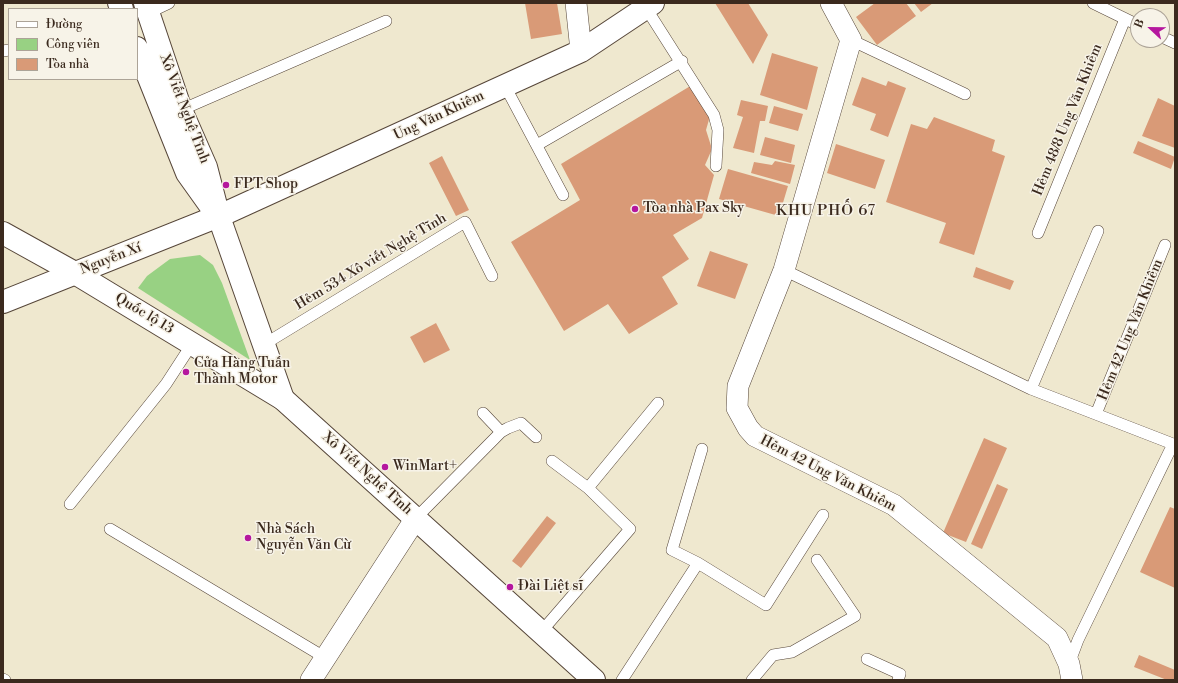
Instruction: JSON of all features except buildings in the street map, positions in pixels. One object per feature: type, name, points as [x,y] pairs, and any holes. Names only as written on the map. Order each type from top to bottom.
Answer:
[{"type":"main road","name":"Ung Văn Khiêm","points":[[218,217],[581,51],[650,5]]},
{"type":"main road","name":"Xô Viết Nghệ Tĩnh","points":[[146,8],[181,110],[206,167],[218,217],[283,399],[594,680]]},
{"type":"main road","name":"Xô Viết Nghệ Tĩnh","points":[[138,50],[187,173],[218,217]]},
{"type":"main road","name":"Nguyễn Xí","points":[[3,302],[75,272],[218,217]]},
{"type":"main road","name":"Quốc lộ 13","points":[[3,233],[75,272],[283,399]]},
{"type":"street","points":[[576,3],[581,51]]},
{"type":"street","points":[[831,3],[851,40]]},
{"type":"street","name":"Hẻm 42 Ung Văn Khiêm","points":[[851,40],[784,270],[738,386],[737,408],[748,428],[755,436],[894,505],[1057,638],[1070,672]]},
{"type":"street","points":[[311,680],[324,657],[416,518]]},
{"type":"lane","points":[[146,8],[169,3]]},
{"type":"lane","points":[[1093,3],[1130,21]]},
{"type":"lane","points":[[650,5],[714,115],[718,130],[716,166]]},
{"type":"lane","name":"Hẻm 48/8 Ung Văn Khiêm","points":[[1038,233],[1125,19]]},
{"type":"lane","points":[[181,110],[386,21]]},
{"type":"lane","points":[[851,40],[965,94]]},
{"type":"lane","points":[[537,145],[682,61]]},
{"type":"lane","points":[[505,86],[563,195]]},
{"type":"lane","name":"Hẻm 534 Xô viết Nghệ Tĩnh","points":[[263,345],[465,222],[492,276]]},
{"type":"lane","points":[[1031,389],[1098,231]]},
{"type":"lane","name":"Hẻm 42 Ung Văn Khiêm","points":[[1096,414],[1165,245]]},
{"type":"lane","name":"Hẻm 42 Ung Văn Khiêm","points":[[784,270],[1031,389],[1173,444],[1078,640],[1070,672]]},
{"type":"lane","points":[[70,504],[166,384],[192,344]]},
{"type":"lane","points":[[588,488],[658,403]]},
{"type":"lane","points":[[483,413],[501,432]]},
{"type":"lane","points":[[416,518],[501,432],[521,423],[536,437]]},
{"type":"lane","points":[[702,450],[672,550],[698,563],[766,606],[823,515]]},
{"type":"lane","points":[[541,632],[630,530],[588,488],[552,461]]},
{"type":"lane","points":[[110,529],[324,657]]},
{"type":"lane","points":[[752,680],[772,655],[792,652],[855,616],[817,560]]},
{"type":"lane","points":[[622,680],[698,563]]},
{"type":"lane","points":[[867,659],[900,674],[898,680]]},
{"type":"green space","points":[[200,255],[213,265],[222,283],[250,360],[138,288],[147,276],[170,259]]},
{"type":"place","name":"FPT Shop","points":[[226,185]]},
{"type":"place","name":"Tòa nhà Pax Sky","points":[[635,209]]},
{"type":"place","name":"Cửa Hàng Tuấn Thành Motor","points":[[186,372]]},
{"type":"place","name":"WinMart+","points":[[385,467]]},
{"type":"place","name":"Nhà Sách Nguyễn Văn Cừ","points":[[248,538]]},
{"type":"place","name":"Đài Liệt sĩ","points":[[510,587]]},
{"type":"district","name":"KHU PHỐ 67","points":[[826,211]]}]
